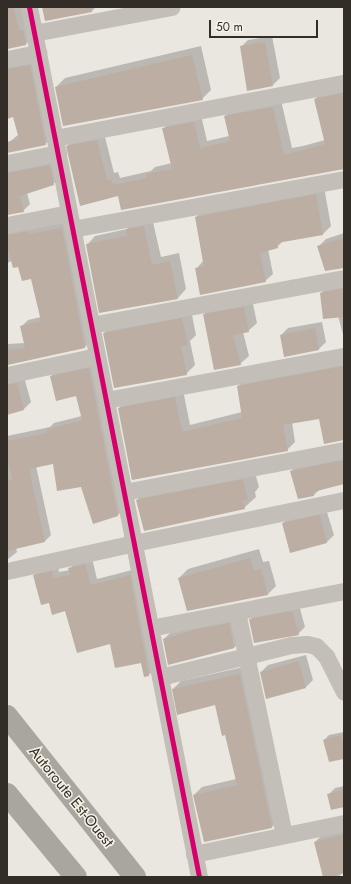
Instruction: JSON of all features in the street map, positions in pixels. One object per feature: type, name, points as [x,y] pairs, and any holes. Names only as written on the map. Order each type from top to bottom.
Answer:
[{"type":"highway","name":"Autoroute Est-Ouest","points":[[7,716],[135,877]]},
{"type":"highway","points":[[7,794],[76,877]]},
{"type":"street","points":[[29,7],[199,877]]},
{"type":"street","points":[[34,33],[172,7]]},
{"type":"street","points":[[7,59],[38,53]]},
{"type":"street","points":[[7,163],[56,146],[344,82]]},
{"type":"street","points":[[7,225],[71,221],[344,179]]},
{"type":"street","points":[[91,325],[344,278]]},
{"type":"street","points":[[7,375],[97,356]]},
{"type":"street","points":[[106,400],[344,356]]},
{"type":"street","points":[[124,492],[344,450]]},
{"type":"street","points":[[7,571],[134,543],[344,500]]},
{"type":"street","points":[[149,621],[175,624],[344,591]]},
{"type":"street","points":[[237,612],[284,835]]},
{"type":"street","points":[[160,677],[291,645],[307,644],[316,646],[326,656],[344,692]]},
{"type":"street","points":[[194,854],[344,823]]},
{"type":"building","points":[[7,7],[13,7],[20,31],[23,30],[26,45],[7,49]]},
{"type":"building","points":[[42,7],[91,7],[92,12],[45,21]]},
{"type":"building","points":[[265,42],[273,86],[247,91],[240,46]]},
{"type":"building","points":[[192,55],[203,100],[63,126],[55,87]]},
{"type":"building","points":[[30,65],[46,145],[7,153],[7,142],[19,139],[13,117],[7,119],[7,69]]},
{"type":"building","points":[[344,93],[344,169],[121,210],[118,196],[80,206],[66,146],[97,140],[107,180],[111,179],[113,185],[147,178],[146,174],[172,169],[162,128],[194,122],[200,148],[230,141],[224,116],[273,107],[284,155],[325,144],[314,99]]},
{"type":"building","points":[[50,165],[54,185],[20,196],[24,212],[7,215],[7,173]]},
{"type":"building","points":[[316,194],[323,235],[277,243],[278,248],[260,253],[266,282],[200,295],[195,268],[204,267],[195,217]]},
{"type":"building","points":[[144,226],[152,265],[170,261],[178,299],[99,313],[86,244],[127,236],[126,229]]},
{"type":"building","points":[[62,228],[85,348],[7,365],[7,350],[25,348],[20,326],[41,321],[31,279],[22,281],[18,267],[13,268],[7,245],[7,235],[28,231],[29,234]]},
{"type":"building","points":[[344,238],[344,268],[325,271],[317,246]]},
{"type":"building","points":[[344,288],[344,317],[323,319],[320,293]]},
{"type":"building","points":[[244,307],[249,332],[233,335],[241,365],[214,370],[203,314]]},
{"type":"building","points":[[182,318],[188,345],[181,346],[187,375],[114,388],[103,333]]},
{"type":"building","points":[[315,328],[319,350],[284,357],[280,335]]},
{"type":"building","points":[[344,366],[344,440],[324,444],[319,419],[283,425],[288,451],[132,480],[118,408],[175,397],[182,432],[242,418],[237,386]]},
{"type":"building","points":[[89,368],[118,516],[93,524],[81,487],[57,491],[53,464],[29,469],[45,542],[7,551],[7,480],[12,479],[7,456],[7,441],[47,433],[46,430],[82,420],[76,396],[56,401],[50,376]]},
{"type":"building","points":[[17,383],[24,410],[7,415],[7,385]]},
{"type":"building","points":[[344,460],[344,484],[313,492],[314,496],[298,499],[290,471]]},
{"type":"building","points":[[243,479],[248,500],[243,501],[245,509],[144,531],[136,500]]},
{"type":"building","points":[[320,515],[327,543],[290,553],[282,523]]},
{"type":"building","points":[[250,558],[254,571],[261,569],[268,595],[187,611],[178,578]]},
{"type":"building","points":[[85,564],[91,585],[130,575],[149,676],[144,677],[141,663],[115,668],[110,644],[77,653],[65,611],[52,615],[49,603],[41,605],[33,575],[52,571],[53,578],[70,575],[68,568]]},
{"type":"building","points":[[292,611],[299,635],[254,643],[249,619]]},
{"type":"building","points":[[229,623],[234,648],[168,665],[163,639],[193,630]]},
{"type":"building","points":[[299,661],[306,688],[266,699],[260,672]]},
{"type":"building","points":[[240,674],[272,828],[204,842],[193,795],[237,785],[225,735],[222,736],[215,705],[177,715],[172,689]]},
{"type":"building","points":[[341,735],[344,749],[344,759],[329,762],[323,740]]},
{"type":"building","points":[[344,790],[344,807],[331,810],[327,794]]},
{"type":"building","points":[[344,834],[344,873],[336,875],[336,877],[323,877],[314,842]]},
{"type":"cycle path","points":[[29,7],[199,877]]}]
